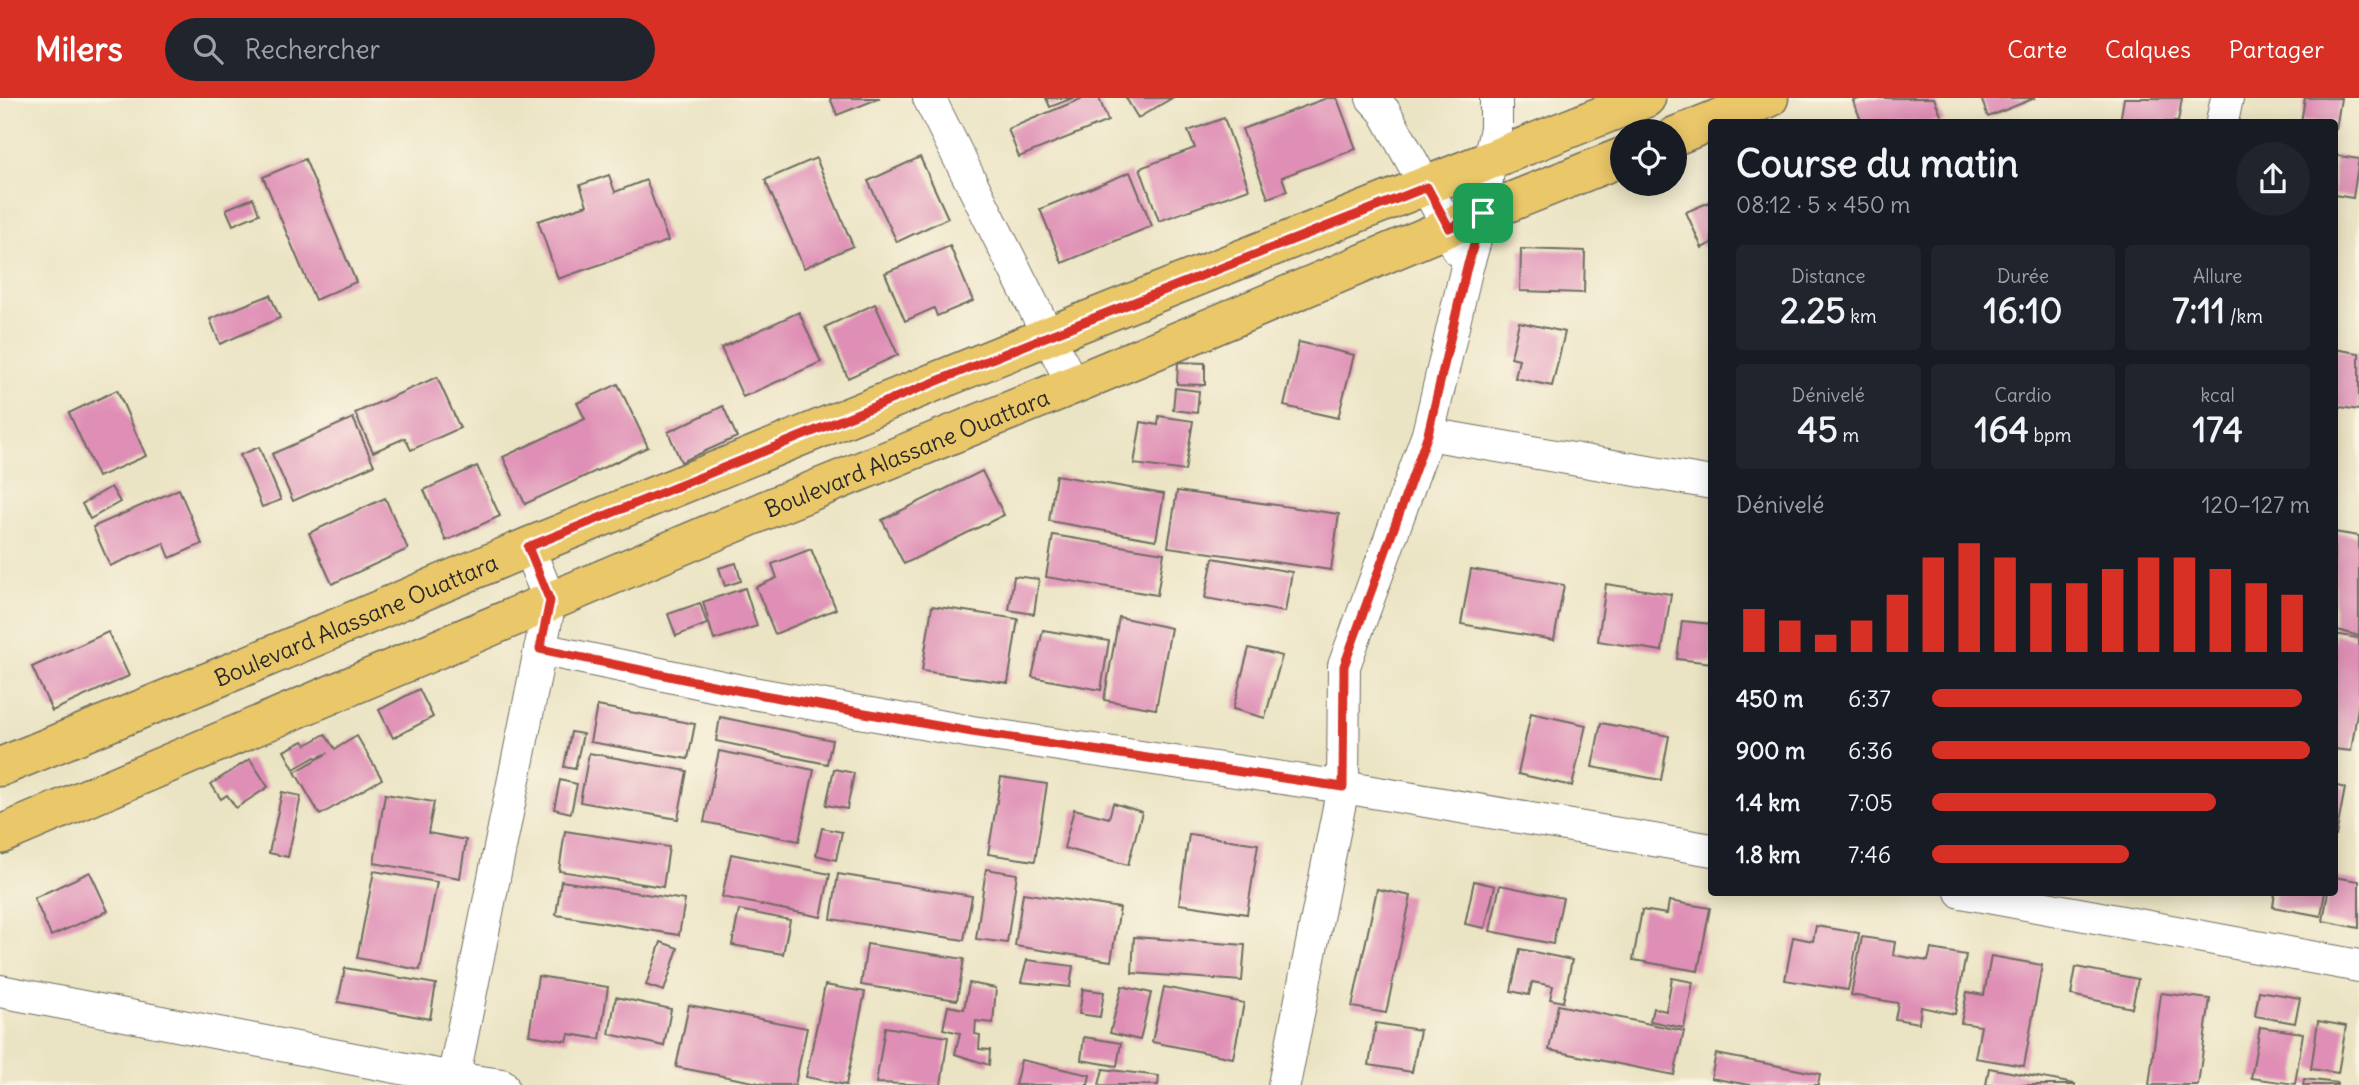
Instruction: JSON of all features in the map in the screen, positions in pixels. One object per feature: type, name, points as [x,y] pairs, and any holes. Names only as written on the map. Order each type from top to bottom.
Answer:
[{"type":"main road","name":"Boulevard Alassane Ouattara","points":[[0,768],[528,547],[1646,98]]},
{"type":"main road","points":[[1717,119],[1769,98]]},
{"type":"main road","points":[[1687,131],[1708,123]]},
{"type":"main road","name":"Boulevard Alassane Ouattara","points":[[0,835],[289,710],[775,506],[1610,162]]},
{"type":"street","points":[[929,98],[1073,385]]},
{"type":"street","points":[[1372,98],[1384,111],[1427,187],[1466,220]]},
{"type":"street","points":[[1284,1085],[1343,787],[1344,666],[1428,434],[1466,271],[1466,220],[1489,162],[1496,128],[1496,98]]},
{"type":"street","points":[[2223,119],[2227,98]]},
{"type":"street","points":[[1428,434],[1708,482]]},
{"type":"street","points":[[453,1082],[550,601],[528,547]]},
{"type":"street","points":[[540,649],[741,691],[972,732],[1343,787],[1708,849]]},
{"type":"street","points":[[2008,896],[2079,902],[2359,966]]},
{"type":"street","points":[[0,991],[453,1082],[502,1085]]},
{"type":"building","points":[[830,98],[880,98],[837,115]]},
{"type":"building","points":[[1046,98],[1073,98],[1050,107]]},
{"type":"building","points":[[1083,98],[1099,98],[1108,121],[1019,157],[1008,129]]},
{"type":"building","points":[[1126,98],[1172,98],[1138,118]]},
{"type":"building","points":[[1327,98],[1337,98],[1356,149],[1282,177],[1287,191],[1268,198],[1242,129]]},
{"type":"building","points":[[1862,98],[1934,98],[1943,119],[1861,119],[1853,101]]},
{"type":"building","points":[[1981,98],[2035,98],[1988,117]]},
{"type":"building","points":[[2124,98],[2182,98],[2178,119],[2120,119]]},
{"type":"building","points":[[2305,98],[2341,98],[2338,119],[2302,119]]},
{"type":"building","points":[[1224,118],[1249,189],[1159,221],[1140,168],[1195,148],[1188,131]]},
{"type":"building","points":[[2338,156],[2359,159],[2353,198],[2338,196]]},
{"type":"building","points":[[920,157],[948,218],[897,242],[868,181]]},
{"type":"building","points":[[816,158],[853,246],[804,268],[765,180]]},
{"type":"building","points":[[305,159],[356,282],[315,300],[263,177]]},
{"type":"building","points":[[1130,172],[1152,226],[1062,263],[1040,209]]},
{"type":"building","points":[[609,175],[615,192],[646,180],[668,241],[558,279],[538,221],[587,205],[580,185]]},
{"type":"building","points":[[253,198],[259,214],[233,225],[226,209]]},
{"type":"building","points":[[1708,203],[1708,245],[1702,248],[1686,212]]},
{"type":"building","points":[[950,246],[973,301],[937,316],[934,308],[905,321],[885,273]]},
{"type":"building","points":[[1521,249],[1585,251],[1584,293],[1520,291]]},
{"type":"building","points":[[270,295],[280,318],[220,344],[210,319]]},
{"type":"building","points":[[875,304],[898,355],[848,378],[825,327]]},
{"type":"building","points":[[799,312],[821,362],[743,397],[721,348]]},
{"type":"building","points":[[1519,322],[1565,332],[1552,386],[1515,378],[1519,359],[1511,357]]},
{"type":"building","points":[[1299,342],[1354,355],[1338,418],[1284,406]]},
{"type":"building","points":[[2338,350],[2359,353],[2359,410],[2338,407]]},
{"type":"building","points":[[1178,362],[1205,363],[1205,385],[1177,384]]},
{"type":"building","points":[[437,377],[460,428],[411,450],[405,438],[373,452],[355,413]]},
{"type":"building","points":[[618,384],[648,447],[525,504],[503,457],[585,419],[577,403]]},
{"type":"building","points":[[1175,388],[1199,391],[1197,413],[1173,410]]},
{"type":"building","points":[[117,390],[146,456],[98,477],[69,413]]},
{"type":"building","points":[[723,406],[737,437],[681,462],[668,432]]},
{"type":"building","points":[[1159,416],[1193,421],[1185,471],[1134,464],[1141,422],[1158,425]]},
{"type":"building","points":[[353,418],[374,465],[293,501],[272,454]]},
{"type":"building","points":[[259,447],[281,500],[262,507],[240,455]]},
{"type":"building","points":[[477,466],[500,516],[446,541],[424,490]]},
{"type":"building","points":[[982,471],[1004,515],[904,564],[882,520]]},
{"type":"building","points":[[1056,475],[1164,494],[1156,540],[1049,521]]},
{"type":"building","points":[[111,487],[120,502],[90,519],[82,504]]},
{"type":"building","points":[[179,489],[202,544],[170,558],[164,543],[110,566],[93,527]]},
{"type":"building","points":[[1177,491],[1339,514],[1331,570],[1168,547]]},
{"type":"building","points":[[385,498],[408,549],[332,584],[309,533]]},
{"type":"building","points":[[2338,533],[2359,536],[2359,636],[2338,630]]},
{"type":"building","points":[[1053,535],[1164,553],[1157,595],[1046,577]]},
{"type":"building","points":[[811,549],[836,609],[775,634],[756,587],[777,578],[772,564]]},
{"type":"building","points":[[1213,558],[1292,572],[1285,612],[1205,598]]},
{"type":"building","points":[[736,563],[741,581],[725,586],[719,568]]},
{"type":"building","points":[[1471,569],[1564,585],[1554,640],[1461,624]]},
{"type":"building","points":[[1014,576],[1039,579],[1034,614],[1009,610]]},
{"type":"building","points":[[1606,584],[1671,594],[1662,651],[1598,641]]},
{"type":"building","points":[[745,588],[757,626],[714,640],[703,602]]},
{"type":"building","points":[[700,603],[707,624],[676,636],[668,614]]},
{"type":"building","points":[[932,606],[1018,619],[1008,683],[922,671]]},
{"type":"building","points":[[1119,617],[1171,628],[1156,709],[1104,700]]},
{"type":"building","points":[[1682,621],[1708,624],[1708,663],[1677,659]]},
{"type":"building","points":[[1043,630],[1109,641],[1101,690],[1032,677]]},
{"type":"building","points":[[108,632],[129,676],[52,711],[32,667]]},
{"type":"building","points":[[2338,635],[2359,638],[2359,700],[2351,751],[2338,749]]},
{"type":"building","points":[[1249,648],[1282,656],[1265,718],[1233,709]]},
{"type":"building","points":[[419,689],[433,717],[393,738],[379,710]]},
{"type":"building","points":[[597,706],[695,724],[688,759],[590,742]]},
{"type":"building","points":[[1531,713],[1586,725],[1572,786],[1518,774]]},
{"type":"building","points":[[720,717],[832,740],[827,764],[716,741]]},
{"type":"building","points":[[1601,723],[1669,736],[1661,780],[1592,767]]},
{"type":"building","points":[[571,732],[583,734],[575,769],[564,767]]},
{"type":"building","points":[[325,734],[335,749],[357,736],[382,779],[320,815],[295,772],[328,753],[294,769],[284,751],[303,741],[306,745]]},
{"type":"building","points":[[719,751],[814,770],[799,841],[704,822]]},
{"type":"building","points":[[589,753],[687,771],[678,819],[580,802]]},
{"type":"building","points":[[250,759],[268,787],[236,808],[227,795],[221,799],[211,784]]},
{"type":"building","points":[[834,769],[854,773],[847,809],[826,805]]},
{"type":"building","points":[[1001,777],[1047,784],[1035,861],[988,854]]},
{"type":"building","points":[[560,780],[577,784],[571,813],[554,809]]},
{"type":"building","points":[[2338,786],[2345,788],[2338,825]]},
{"type":"building","points":[[282,792],[301,796],[288,857],[269,853]]},
{"type":"building","points":[[385,794],[434,802],[428,833],[466,840],[460,878],[374,863]]},
{"type":"building","points":[[1113,803],[1142,812],[1128,865],[1064,848],[1074,809],[1109,818]]},
{"type":"building","points":[[822,828],[842,832],[836,860],[816,855]]},
{"type":"building","points":[[565,831],[669,847],[663,887],[559,871]]},
{"type":"building","points":[[1189,834],[1258,844],[1247,914],[1179,904]]},
{"type":"building","points":[[731,854],[830,874],[821,917],[722,897]]},
{"type":"building","points":[[986,869],[1017,874],[1007,943],[976,939]]},
{"type":"building","points":[[374,871],[437,882],[420,970],[357,958]]},
{"type":"building","points":[[90,872],[108,911],[51,936],[34,898]]},
{"type":"building","points":[[838,874],[972,896],[964,940],[831,919]]},
{"type":"building","points":[[2338,878],[2359,881],[2359,928],[2323,921],[2327,896],[2338,896]]},
{"type":"building","points":[[561,881],[685,900],[679,935],[556,915]]},
{"type":"building","points":[[1474,881],[1495,886],[1485,928],[1465,924]]},
{"type":"building","points":[[1500,885],[1563,898],[1553,944],[1490,931]]},
{"type":"building","points":[[1377,889],[1411,896],[1386,1013],[1352,1007]]},
{"type":"building","points":[[1023,893],[1120,908],[1111,961],[1015,946]]},
{"type":"building","points":[[2274,896],[2324,896],[2321,916],[2273,907]]},
{"type":"building","points":[[1669,901],[1710,908],[1698,971],[1633,960],[1642,910],[1667,914]]},
{"type":"building","points":[[739,910],[790,920],[783,954],[732,945]]},
{"type":"building","points":[[1816,926],[1859,933],[1848,990],[1785,980],[1793,937],[1813,941]]},
{"type":"building","points":[[1134,937],[1245,945],[1242,981],[1132,973]]},
{"type":"building","points":[[1862,937],[1895,942],[1893,955],[1928,961],[1931,949],[1966,955],[1955,1014],[1921,1007],[1919,1023],[1895,1019],[1898,1003],[1851,995]]},
{"type":"building","points":[[661,942],[678,948],[664,991],[646,985]]},
{"type":"building","points":[[867,944],[964,959],[957,1000],[861,985]]},
{"type":"building","points":[[1520,949],[1572,960],[1563,1002],[1550,999],[1553,986],[1532,982],[1529,995],[1511,991]]},
{"type":"building","points":[[1991,956],[2042,965],[2024,1066],[1975,1058],[1981,1026],[1961,1023],[1967,992],[1984,995]]},
{"type":"building","points":[[1027,960],[1073,966],[1070,987],[1021,982]]},
{"type":"building","points":[[2076,967],[2138,979],[2132,1008],[2071,995]]},
{"type":"building","points":[[345,968],[436,984],[430,1019],[338,1002]]},
{"type":"building","points":[[538,976],[608,987],[600,1039],[569,1034],[567,1041],[529,1035]]},
{"type":"building","points":[[1672,978],[1693,982],[1684,1028],[1650,1021],[1653,1008],[1666,1011]]},
{"type":"building","points":[[969,983],[996,988],[993,1023],[976,1021],[975,1034],[980,1035],[979,1049],[990,1050],[989,1065],[955,1054],[960,1033],[943,1029],[948,1006],[964,1009]]},
{"type":"building","points":[[825,985],[865,992],[846,1085],[806,1077]]},
{"type":"building","points":[[1122,986],[1151,993],[1140,1040],[1110,1033]]},
{"type":"building","points":[[1164,987],[1244,1003],[1233,1058],[1152,1042]]},
{"type":"building","points":[[1083,989],[1104,992],[1100,1017],[1079,1014]]},
{"type":"building","points":[[2259,991],[2300,998],[2295,1023],[2255,1016]]},
{"type":"building","points":[[2161,993],[2210,999],[2198,1085],[2149,1085]]},
{"type":"building","points":[[616,997],[671,1009],[664,1046],[609,1034]]},
{"type":"building","points":[[689,1005],[807,1028],[795,1085],[769,1085],[676,1067]]},
{"type":"building","points":[[1558,1005],[1684,1031],[1674,1075],[1549,1050]]},
{"type":"building","points":[[2318,1021],[2346,1026],[2338,1073],[2311,1069]]},
{"type":"building","points":[[1376,1023],[1420,1030],[1412,1072],[1369,1065]]},
{"type":"building","points":[[885,1027],[948,1037],[941,1085],[876,1083]]},
{"type":"building","points":[[2260,1027],[2303,1033],[2295,1084],[2251,1078]]},
{"type":"building","points":[[1084,1037],[1121,1043],[1117,1066],[1081,1060]]},
{"type":"building","points":[[1716,1054],[1820,1074],[1818,1085],[1749,1085],[1711,1078]]},
{"type":"building","points":[[1021,1060],[1090,1075],[1088,1085],[1015,1085]]},
{"type":"building","points":[[1989,1068],[2075,1084],[2075,1085],[1986,1085]]},
{"type":"building","points":[[1103,1069],[1159,1076],[1158,1085],[1099,1085]]},
{"type":"building","points":[[2304,1079],[2337,1083],[2337,1085],[2303,1085]]},
{"type":"route","points":[[1427,187],[1449,228],[1483,213],[1466,271],[1428,434],[1344,666],[1343,787],[972,732],[741,691],[540,649],[550,601],[528,547],[1048,336],[1427,187]]}]
